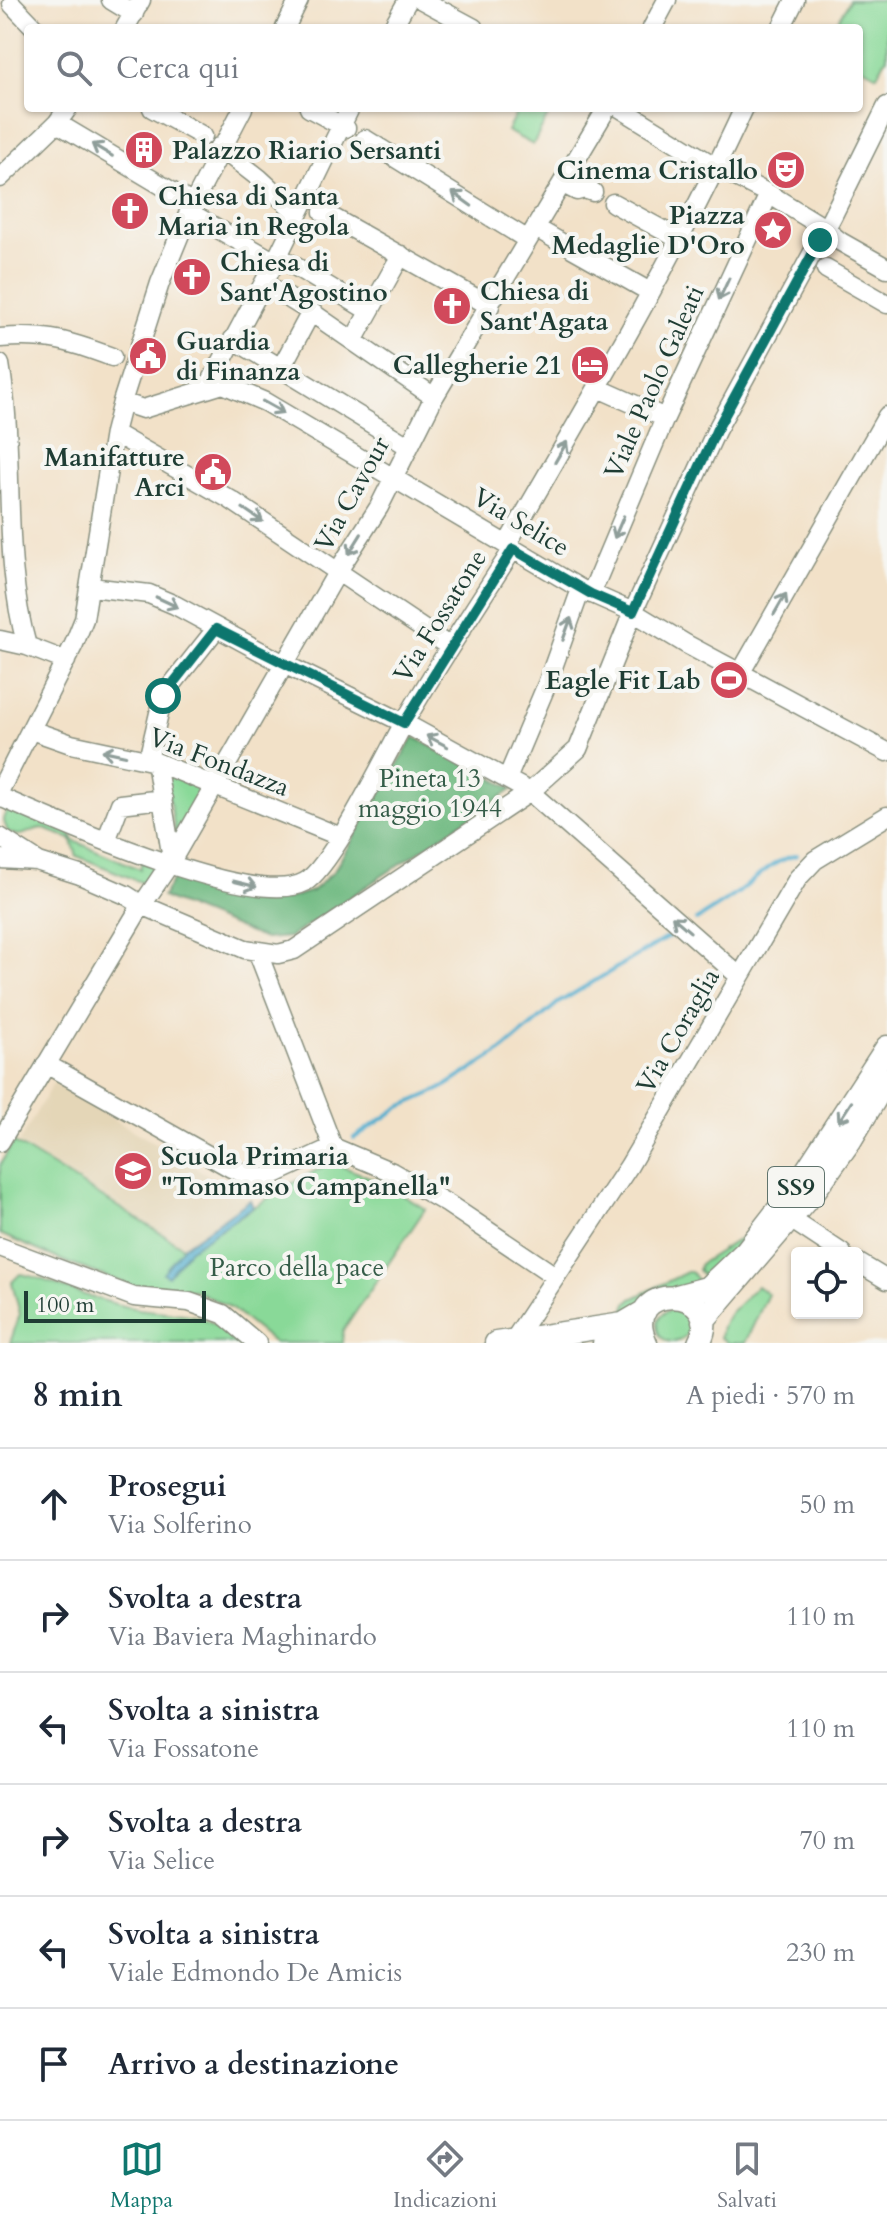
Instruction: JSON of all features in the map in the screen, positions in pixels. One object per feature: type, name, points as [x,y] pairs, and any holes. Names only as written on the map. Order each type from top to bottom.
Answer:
[{"type":"main road","name":"SS9","points":[[677,1296],[707,1288],[746,1251],[795,1188],[887,1047]]},
{"type":"main road","name":"SS9","points":[[701,1332],[792,1220],[850,1141],[887,1079]]},
{"type":"main road","points":[[505,1342],[623,1324],[659,1299],[677,1296],[694,1304],[701,1332]]},
{"type":"main road","points":[[604,1343],[646,1343],[641,1327],[645,1311]]},
{"type":"street","points":[[111,0],[133,14]]},
{"type":"street","points":[[287,24],[299,0]]},
{"type":"street","points":[[394,24],[408,0]]},
{"type":"street","points":[[654,24],[667,0]]},
{"type":"street","points":[[783,24],[795,0]]},
{"type":"street","points":[[430,2],[467,24]]},
{"type":"street","points":[[9,6],[30,24]]},
{"type":"street","points":[[0,859],[39,862],[80,875],[142,905],[258,953],[278,954],[294,950],[530,792],[558,770],[578,749],[633,612],[716,431],[826,229],[887,106]]},
{"type":"street","points":[[0,178],[65,112]]},
{"type":"street","points":[[159,112],[203,136]]},
{"type":"street","points":[[0,790],[84,619],[114,433],[122,402],[124,361],[191,208],[241,112]]},
{"type":"street","points":[[207,389],[277,259],[310,209],[346,120],[321,112]]},
{"type":"street","name":"Via Cavour","points":[[1,1140],[170,862],[338,571],[379,507],[434,397],[605,112]]},
{"type":"street","points":[[627,112],[716,167],[769,194],[826,229],[841,242],[887,268]]},
{"type":"street","name":"Via Fossatone","points":[[0,797],[106,841],[261,888],[305,882],[323,865],[341,837],[404,723],[510,546],[679,239],[742,112]]},
{"type":"street","points":[[57,123],[191,208],[369,311]]},
{"type":"street","points":[[365,139],[532,234],[566,245],[650,292]]},
{"type":"street","points":[[221,148],[259,178],[310,209],[401,255],[490,306]]},
{"type":"street","points":[[563,184],[577,191],[584,189],[593,192]]},
{"type":"street","name":"Viale Paolo Galeati","points":[[507,779],[586,592],[769,194]]},
{"type":"street","points":[[613,203],[679,239]]},
{"type":"street","points":[[353,341],[401,255]]},
{"type":"street","points":[[826,269],[887,304]]},
{"type":"street","points":[[264,283],[434,397]]},
{"type":"street","points":[[281,368],[311,312]]},
{"type":"street","points":[[0,338],[33,335],[66,340],[124,361]]},
{"type":"street","points":[[233,339],[408,446]]},
{"type":"street","points":[[0,364],[6,401],[5,479],[21,626],[27,646]]},
{"type":"street","name":"Via Selice","points":[[122,402],[143,409],[223,384],[265,402],[586,592],[633,612],[686,644],[887,752]]},
{"type":"street","points":[[598,388],[665,418]]},
{"type":"street","points":[[741,672],[887,416]]},
{"type":"street","points":[[114,433],[231,500],[450,647]]},
{"type":"street","points":[[91,587],[149,594],[404,723],[530,792],[739,976]]},
{"type":"street","points":[[170,862],[163,799],[152,761],[163,696],[216,629]]},
{"type":"street","points":[[0,640],[27,646],[66,661]]},
{"type":"street","name":"Via Fondazza","points":[[31,730],[71,744],[152,761],[341,837]]},
{"type":"street","points":[[106,841],[120,804],[163,799]]},
{"type":"street","name":"Via Coraglia","points":[[505,1342],[540,1299],[629,1166],[798,878],[815,860],[887,816]]},
{"type":"street","points":[[0,837],[39,862]]},
{"type":"street","points":[[258,953],[333,1147],[392,1172],[448,1204],[555,1276]]},
{"type":"street","points":[[46,1064],[250,1176],[266,1178],[333,1147]]},
{"type":"street","points":[[792,1220],[832,1247]]},
{"type":"street","points":[[0,1247],[134,1297],[189,1302],[223,1314],[257,1343]]},
{"type":"street","points":[[863,1266],[887,1280]]},
{"type":"street","points":[[540,1299],[545,1319],[552,1328],[562,1332]]},
{"type":"shaded area","name":"Scuola Primaria \"Tommaso Campanella\"","points":[[53,1083],[250,1200],[184,1246],[19,1143]]},
{"type":"green space","points":[[849,0],[887,0],[887,57],[877,75],[863,67],[863,24],[836,24]]},
{"type":"green space","points":[[517,112],[550,112],[533,145],[507,131]]},
{"type":"green space","name":"Pineta 13 maggio 1944","points":[[414,737],[513,789],[290,937],[265,939],[162,897],[175,876],[261,899],[289,898],[312,891],[333,872]]},
{"type":"green space","points":[[165,773],[202,789],[176,837]]},
{"type":"green space","points":[[8,807],[71,833],[74,841],[140,869],[142,861],[154,866],[143,883],[77,856],[71,839],[42,828],[21,835],[8,832],[3,819]]},
{"type":"green space","name":"Parco della pace","points":[[13,1142],[188,1250],[282,1189],[331,1162],[382,1182],[425,1209],[343,1331],[342,1343],[274,1343],[228,1306],[194,1290],[130,1285],[0,1234],[0,1165]]},
{"type":"green space","points":[[751,1231],[706,1281],[698,1270],[700,1264]]},
{"type":"green space","points":[[691,1272],[700,1284],[626,1317],[628,1301]]},
{"type":"green space","points":[[20,1274],[121,1305],[201,1318],[242,1343],[10,1343],[20,1314],[12,1282]]},
{"type":"green space","points":[[757,1286],[768,1294],[745,1343],[728,1343],[720,1337],[722,1326],[730,1313]]},
{"type":"green space","points":[[673,1310],[685,1314],[689,1326],[685,1338],[673,1342],[661,1338],[657,1326],[661,1314]]},
{"type":"water","points":[[250,1200],[253,1207],[189,1250],[168,1276],[163,1273],[184,1246]]},
{"type":"waterway","points":[[696,920],[772,866],[797,855]]},
{"type":"waterway","points":[[354,1138],[400,1107],[441,1089],[504,1049],[558,1003],[673,934]]},
{"type":"place","name":"Palazzo Riario Sersanti","points":[[144,150]]},
{"type":"place","name":"Cinema Cristallo","points":[[786,170]]},
{"type":"place","name":"Chiesa di Santa Maria in Regola","points":[[130,211]]},
{"type":"place","name":"Piazza Medaglie D'Oro","points":[[773,230]]},
{"type":"place","name":"Chiesa di Sant'Agostino","points":[[192,277]]},
{"type":"place","name":"Chiesa di Sant'Agata","points":[[452,306]]},
{"type":"place","name":"Guardia di Finanza","points":[[148,356]]},
{"type":"place","name":"Callegherie 21","points":[[590,365]]},
{"type":"place","name":"Manifatture Arci","points":[[213,472]]},
{"type":"place","name":"Eagle Fit Lab","points":[[729,680]]},
{"type":"place","name":"Scuola Primaria \"Tommaso Campanella\"","points":[[133,1171]]},
{"type":"route","points":[[163,696],[216,629],[404,723],[513,549],[591,594],[633,612],[716,431],[820,240]]}]
